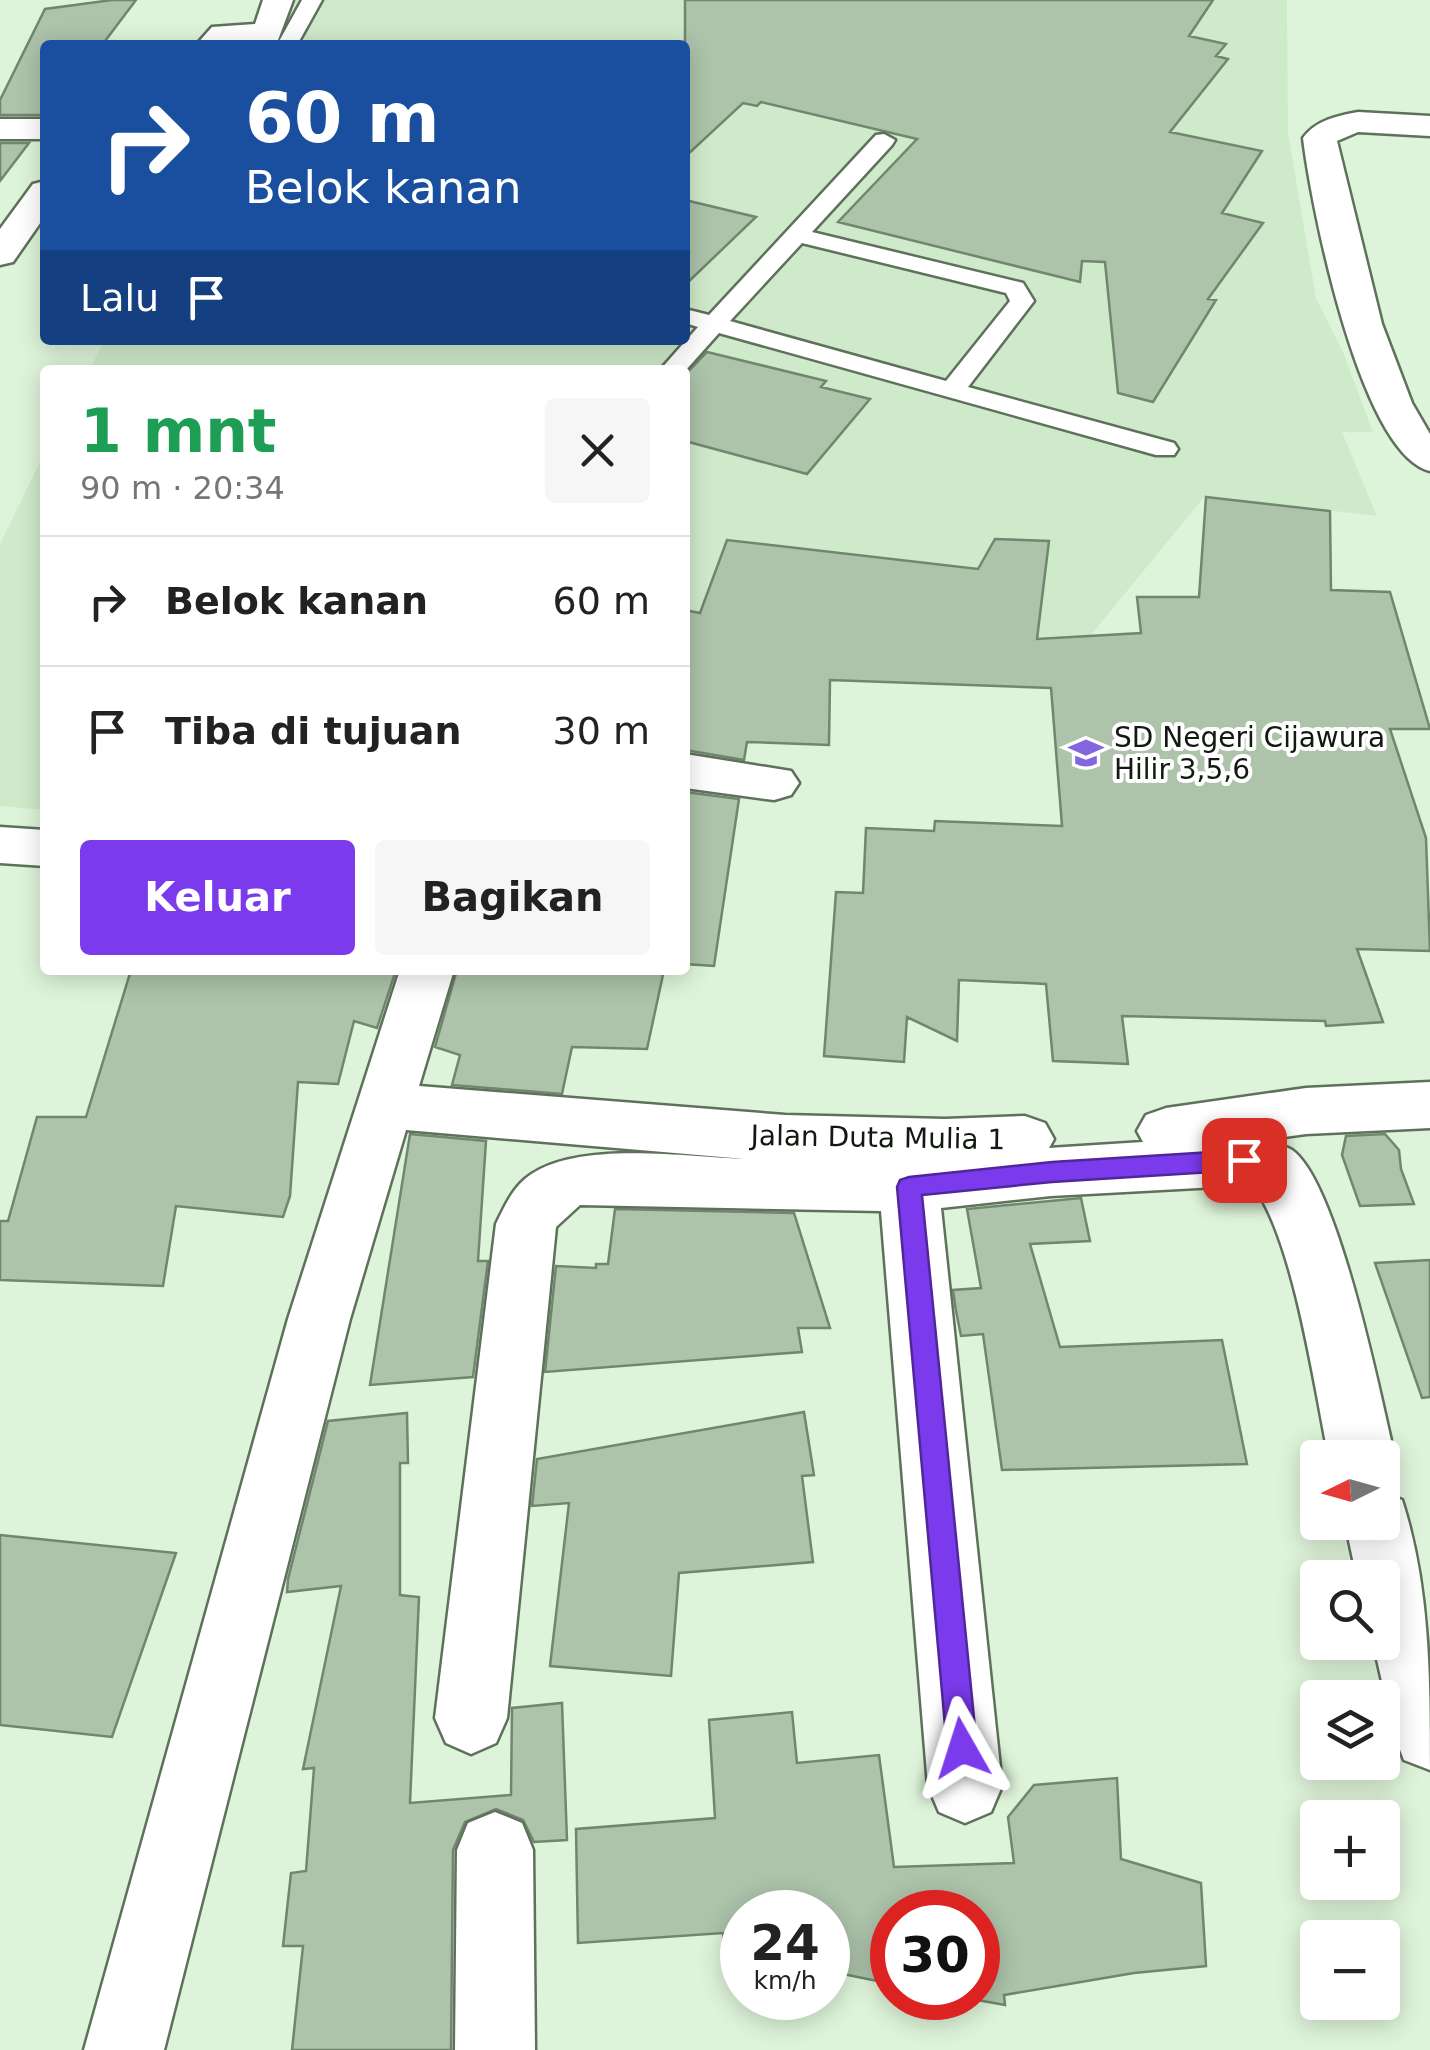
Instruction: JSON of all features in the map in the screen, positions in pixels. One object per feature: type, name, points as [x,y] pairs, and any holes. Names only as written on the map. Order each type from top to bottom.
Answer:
[{"type":"street","points":[[217,40],[223,34],[268,32],[278,0]]},
{"type":"street","points":[[1430,126],[1353,122],[1332,128],[1320,138],[1324,170],[1381,383],[1411,442],[1430,458]]},
{"type":"street","points":[[0,129],[40,129]]},
{"type":"street","points":[[0,254],[40,199]]},
{"type":"street","points":[[690,772],[774,783]]},
{"type":"street","points":[[0,845],[40,848]]},
{"type":"street","points":[[124,2050],[320,1320],[425,975]]},
{"type":"street","name":"Jalan Duta Mulia 1","points":[[385,1106],[706,1132],[954,1144],[1186,1130],[1306,1111],[1430,1106]]},
{"type":"street","points":[[471,1718],[526,1224],[538,1200],[560,1184],[588,1178],[909,1187],[1052,1172],[1244,1160],[1272,1166],[1292,1189],[1307,1230],[1358,1440]]},
{"type":"street","points":[[909,1187],[965,1786]]},
{"type":"street","points":[[1382,1540],[1430,1734]]},
{"type":"street","points":[[495,1850],[496,2050]]},
{"type":"lane","points":[[290,40],[312,0]]},
{"type":"lane","points":[[677,365],[884,140]]},
{"type":"lane","points":[[797,235],[1016,288],[1022,301],[952,390]]},
{"type":"lane","points":[[690,318],[1165,449]]},
{"type":"shaded area","points":[[290,0],[1287,0],[1288,132],[1316,298],[1343,352],[1373,432],[1342,432],[1377,516],[1205,496],[1086,641],[1001,646],[748,625],[690,733],[690,365],[92,365],[102,345],[690,345],[690,40],[278,40]]},
{"type":"shaded area","points":[[40,462],[40,810],[0,806],[0,544]]},
{"type":"building","points":[[136,0],[106,40],[40,40],[40,115],[0,115],[0,100],[45,9]]},
{"type":"building","points":[[685,0],[1213,0],[1189,36],[1226,44],[1216,56],[1228,59],[1170,132],[1262,151],[1222,213],[1263,223],[1208,299],[1216,300],[1153,402],[1118,393],[1105,262],[1082,261],[1080,282],[838,222],[917,139],[761,102],[757,106],[743,103],[690,152],[690,40],[685,40]]},
{"type":"building","points":[[0,143],[29,143],[0,181]]},
{"type":"building","points":[[690,201],[756,217],[690,280]]},
{"type":"building","points":[[707,352],[826,381],[821,387],[870,399],[807,474],[690,442],[690,370]]},
{"type":"building","points":[[1206,497],[1330,511],[1331,590],[1390,592],[1430,729],[1390,729],[1426,838],[1430,951],[1357,949],[1383,1022],[1326,1026],[1325,1021],[1122,1016],[1128,1064],[1053,1061],[1046,984],[959,980],[957,1041],[907,1017],[904,1062],[824,1056],[836,892],[863,893],[866,828],[934,831],[935,821],[1062,826],[1051,688],[830,680],[829,745],[747,742],[744,760],[690,751],[690,611],[700,613],[727,540],[978,569],[995,539],[1049,541],[1037,639],[1141,633],[1137,597],[1199,597]]},
{"type":"building","points":[[690,793],[739,799],[714,966],[690,964]]},
{"type":"building","points":[[129,975],[394,975],[377,1028],[354,1021],[338,1084],[298,1082],[290,1196],[283,1217],[176,1206],[163,1286],[0,1280],[0,1221],[8,1221],[37,1117],[86,1117]]},
{"type":"building","points":[[456,975],[663,975],[647,1049],[572,1047],[562,1094],[452,1085],[460,1055],[435,1047]]},
{"type":"building","points":[[410,1134],[486,1141],[478,1261],[488,1261],[473,1377],[370,1385]]},
{"type":"building","points":[[1385,1134],[1399,1150],[1401,1169],[1414,1204],[1360,1206],[1342,1155],[1346,1136]]},
{"type":"building","points":[[1081,1198],[1090,1241],[1030,1244],[1060,1347],[1222,1340],[1247,1464],[1002,1470],[983,1334],[961,1336],[953,1290],[981,1288],[967,1209]]},
{"type":"building","points":[[615,1209],[794,1213],[830,1328],[798,1328],[802,1352],[545,1372],[556,1266],[596,1268],[596,1264],[608,1264]]},
{"type":"building","points":[[1430,1260],[1430,1397],[1422,1398],[1375,1263]]},
{"type":"building","points":[[804,1412],[814,1475],[802,1476],[813,1562],[679,1573],[671,1676],[550,1666],[569,1503],[532,1506],[537,1459]]},
{"type":"building","points":[[407,1413],[408,1463],[400,1463],[400,1595],[419,1597],[410,1803],[511,1795],[512,1708],[562,1703],[567,1840],[534,1842],[523,1820],[496,1809],[465,1822],[453,1850],[451,2050],[292,2050],[303,1946],[283,1946],[291,1873],[306,1871],[314,1768],[303,1769],[341,1586],[287,1592],[288,1579],[328,1421]]},
{"type":"building","points":[[0,1535],[176,1553],[112,1737],[0,1725]]},
{"type":"building","points":[[792,1712],[797,1763],[879,1755],[894,1867],[1014,1863],[1008,1817],[1034,1785],[1117,1778],[1121,1859],[1201,1883],[1206,1966],[1134,1973],[1004,1995],[1005,2005],[1000,2004],[1000,1890],[870,1890],[870,1980],[850,1975],[850,1890],[720,1890],[720,1933],[578,1943],[576,1829],[715,1818],[709,1720]]},
{"type":"place","name":"SD Negeri Cijawura Hilir 3,5,6","points":[[1086,753]]},
{"type":"route","points":[[962,1748],[909,1187],[1052,1172],[1244,1160]]}]
